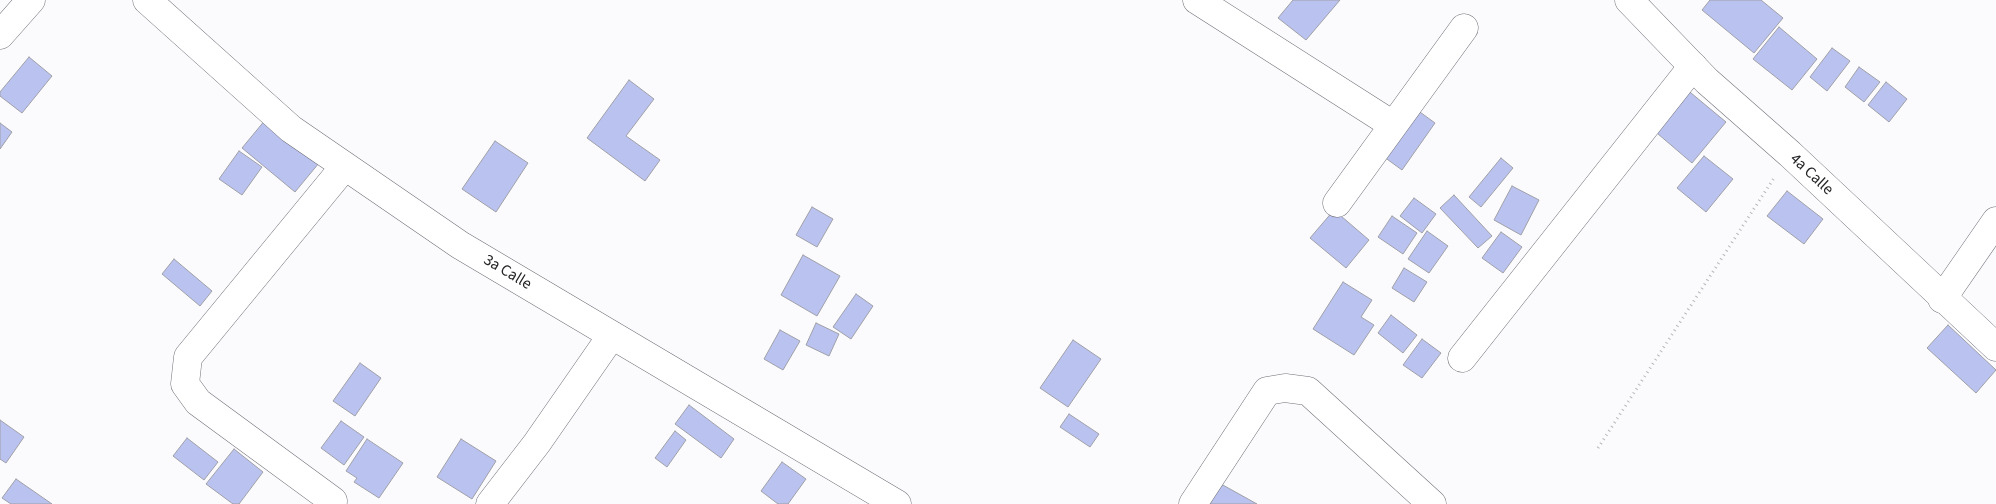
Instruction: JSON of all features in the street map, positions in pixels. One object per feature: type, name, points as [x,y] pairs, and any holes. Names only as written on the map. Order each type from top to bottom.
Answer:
[{"type":"street","points":[[0,36],[31,0]]},
{"type":"street","name":"3a Calle","points":[[147,0],[291,129],[460,245],[897,504]]},
{"type":"street","points":[[1197,0],[1393,125]]},
{"type":"street","name":"4a Calle","points":[[1629,0],[1707,81],[1790,154],[1942,299],[1996,347]]},
{"type":"street","points":[[1337,203],[1464,28]]},
{"type":"street","points":[[1462,358],[1693,66]]},
{"type":"street","points":[[333,501],[198,402],[185,384],[188,357],[345,166]]},
{"type":"street","points":[[1942,299],[1996,221]]},
{"type":"street","points":[[490,504],[537,443],[612,335]]},
{"type":"street","points":[[1193,504],[1267,390],[1285,388],[1308,391],[1432,504]]},
{"type":"path","points":[[1598,448],[1790,154]]},
{"type":"building","points":[[1293,0],[1340,0],[1306,40],[1278,18]]},
{"type":"building","points":[[1710,0],[1761,0],[1783,18],[1754,53],[1702,10]]},
{"type":"building","points":[[1779,27],[1817,59],[1792,90],[1753,59]]},
{"type":"building","points":[[1832,48],[1850,61],[1827,91],[1810,77]]},
{"type":"building","points":[[29,57],[52,76],[22,113],[0,96],[0,92]]},
{"type":"building","points":[[1859,67],[1880,82],[1864,102],[1845,87]]},
{"type":"building","points":[[629,80],[654,99],[626,136],[660,160],[645,181],[587,138]]},
{"type":"building","points":[[1886,82],[1907,99],[1889,122],[1868,105]]},
{"type":"building","points":[[1685,88],[1726,122],[1692,163],[1651,128]]},
{"type":"building","points":[[1413,107],[1435,123],[1402,170],[1380,154]]},
{"type":"building","points":[[266,119],[319,163],[295,192],[242,148]]},
{"type":"building","points":[[0,123],[12,132],[0,149]]},
{"type":"building","points":[[495,141],[528,163],[496,212],[462,189]]},
{"type":"building","points":[[239,151],[262,167],[242,195],[219,179]]},
{"type":"building","points":[[1704,156],[1733,179],[1706,212],[1677,188]]},
{"type":"building","points":[[1501,158],[1513,168],[1481,207],[1469,197]]},
{"type":"building","points":[[1512,186],[1539,200],[1521,235],[1494,220]]},
{"type":"building","points":[[1787,191],[1823,219],[1804,244],[1767,216]]},
{"type":"building","points":[[1454,195],[1492,236],[1478,248],[1440,208]]},
{"type":"building","points":[[1414,198],[1436,214],[1422,233],[1400,216]]},
{"type":"building","points":[[812,207],[833,219],[817,247],[796,235]]},
{"type":"building","points":[[1334,210],[1369,240],[1346,268],[1310,238]]},
{"type":"building","points":[[1392,216],[1417,233],[1403,254],[1378,237]]},
{"type":"building","points":[[1427,231],[1448,246],[1429,273],[1408,259]]},
{"type":"building","points":[[1501,232],[1522,247],[1503,273],[1482,258]]},
{"type":"building","points":[[803,255],[840,276],[817,316],[781,295]]},
{"type":"building","points":[[174,259],[212,291],[200,306],[162,274]]},
{"type":"building","points":[[1404,268],[1427,282],[1414,302],[1392,288]]},
{"type":"building","points":[[1343,282],[1372,300],[1361,317],[1374,325],[1354,355],[1313,329]]},
{"type":"building","points":[[856,294],[873,306],[851,339],[833,327]]},
{"type":"building","points":[[1391,315],[1417,335],[1403,353],[1378,333]]},
{"type":"building","points":[[816,323],[839,334],[829,356],[806,345]]},
{"type":"building","points":[[1948,325],[1996,370],[1976,393],[1927,348]]},
{"type":"building","points":[[780,330],[800,341],[783,370],[764,359]]},
{"type":"building","points":[[1422,339],[1441,353],[1422,378],[1403,365]]},
{"type":"building","points":[[1073,340],[1101,359],[1068,407],[1040,388]]},
{"type":"building","points":[[360,363],[381,378],[355,416],[333,401]]},
{"type":"building","points":[[689,405],[734,439],[721,458],[675,424]]},
{"type":"building","points":[[1069,414],[1099,434],[1090,447],[1060,427]]},
{"type":"building","points":[[0,420],[24,437],[6,463],[0,459]]},
{"type":"building","points":[[341,421],[364,437],[344,465],[321,448]]},
{"type":"building","points":[[675,431],[686,440],[667,467],[655,458]]},
{"type":"building","points":[[187,438],[218,462],[204,480],[173,456]]},
{"type":"building","points":[[367,439],[403,463],[379,498],[354,482],[357,478],[346,471]]},
{"type":"building","points":[[461,439],[496,461],[472,499],[437,477]]},
{"type":"building","points":[[234,449],[263,472],[239,504],[233,504],[206,484]]},
{"type":"building","points":[[782,462],[806,479],[788,504],[778,504],[761,491]]},
{"type":"building","points":[[16,479],[52,504],[11,504],[2,498]]},
{"type":"building","points":[[1221,484],[1257,504],[1210,504]]}]
